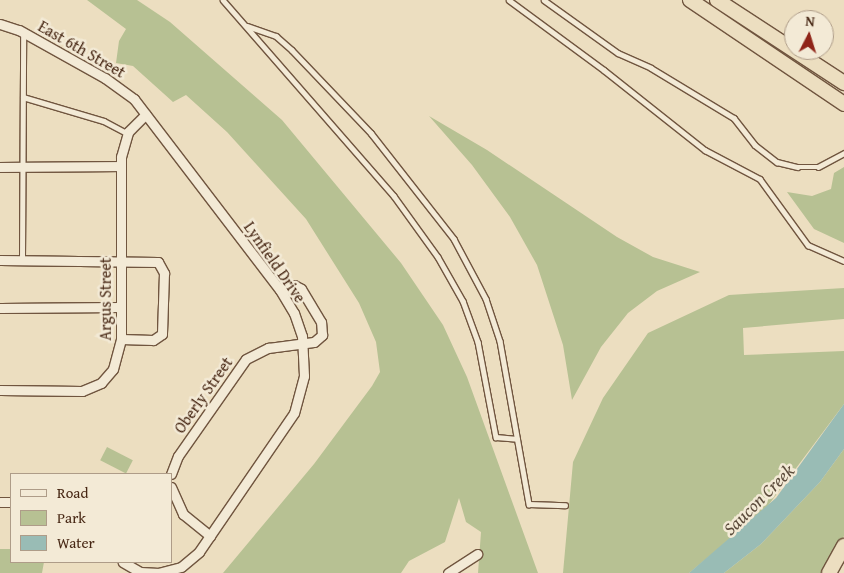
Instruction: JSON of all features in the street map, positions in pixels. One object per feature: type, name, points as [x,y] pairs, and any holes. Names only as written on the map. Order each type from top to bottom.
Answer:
[{"type":"highway","points":[[690,0],[844,104]]},
{"type":"highway","points":[[717,0],[844,83]]},
{"type":"highway","points":[[829,573],[844,546]]},
{"type":"street","name":"East 6th Street","points":[[0,24],[23,32],[116,85],[144,112]]},
{"type":"street","name":"Argus Street","points":[[0,390],[76,392],[92,388],[104,380],[113,369],[121,339],[120,166],[128,133],[144,112]]},
{"type":"street","name":"Lynfield Drive","points":[[125,563],[145,573],[164,572],[181,567],[199,552],[294,413],[304,376],[303,344],[297,320],[282,292],[144,112]]},
{"type":"street","points":[[0,167],[120,166]]},
{"type":"street","points":[[0,260],[120,259],[156,261],[164,273],[162,334],[153,340],[121,339]]},
{"type":"street","points":[[282,292],[294,285],[299,287],[321,322],[320,338],[303,344]]},
{"type":"street","points":[[0,308],[120,307]]},
{"type":"street","name":"Oberly Street","points":[[171,473],[178,456],[246,359],[268,348],[303,344]]},
{"type":"street","points":[[172,489],[182,514],[210,536]]},
{"type":"street","points":[[448,573],[477,554]]},
{"type":"lane","points":[[223,0],[394,196],[438,257],[463,301],[478,342],[496,437],[517,439]]},
{"type":"lane","points":[[509,0],[619,81],[705,150],[760,179],[782,204],[808,245],[844,261]]},
{"type":"lane","points":[[544,0],[618,53],[651,68],[734,118],[755,145],[777,162],[796,167],[818,167],[844,152]]},
{"type":"lane","points":[[247,26],[276,36],[298,56],[371,133],[454,239],[494,319],[505,360],[529,504],[565,505]]},
{"type":"lane","points":[[22,260],[23,32]]},
{"type":"lane","points":[[23,97],[104,121],[128,133]]},
{"type":"green space","points":[[87,0],[137,0],[170,22],[282,120],[401,263],[443,325],[467,377],[538,573],[478,573],[481,532],[466,522],[459,498],[445,542],[409,561],[401,573],[223,573],[314,464],[372,386],[380,372],[376,342],[359,303],[306,219],[227,132],[186,95],[173,102],[133,66],[116,63],[119,41],[126,29]]},
{"type":"green space","points":[[429,116],[487,150],[617,237],[653,257],[700,272],[657,291],[628,313],[601,347],[572,400],[563,345],[537,265],[510,217],[472,165]]},
{"type":"green space","points":[[844,167],[844,243],[814,229],[787,192],[812,196],[831,189],[834,173]]},
{"type":"green space","points":[[844,288],[844,319],[743,328],[744,355],[844,351],[844,404],[764,511],[689,573],[563,573],[573,462],[603,398],[648,333],[729,295]]},
{"type":"green space","points":[[107,447],[133,460],[125,473],[100,460]]},
{"type":"green space","points":[[844,449],[844,536],[823,573],[724,573],[761,544],[820,482]]},
{"type":"green space","points":[[0,549],[10,549],[10,563],[44,563],[42,573],[0,573]]},
{"type":"water","points":[[844,404],[844,449],[820,482],[761,544],[724,573],[689,573],[776,498]]},
{"type":"water label","name":"Saucon Creek","points":[[759,500]]}]
